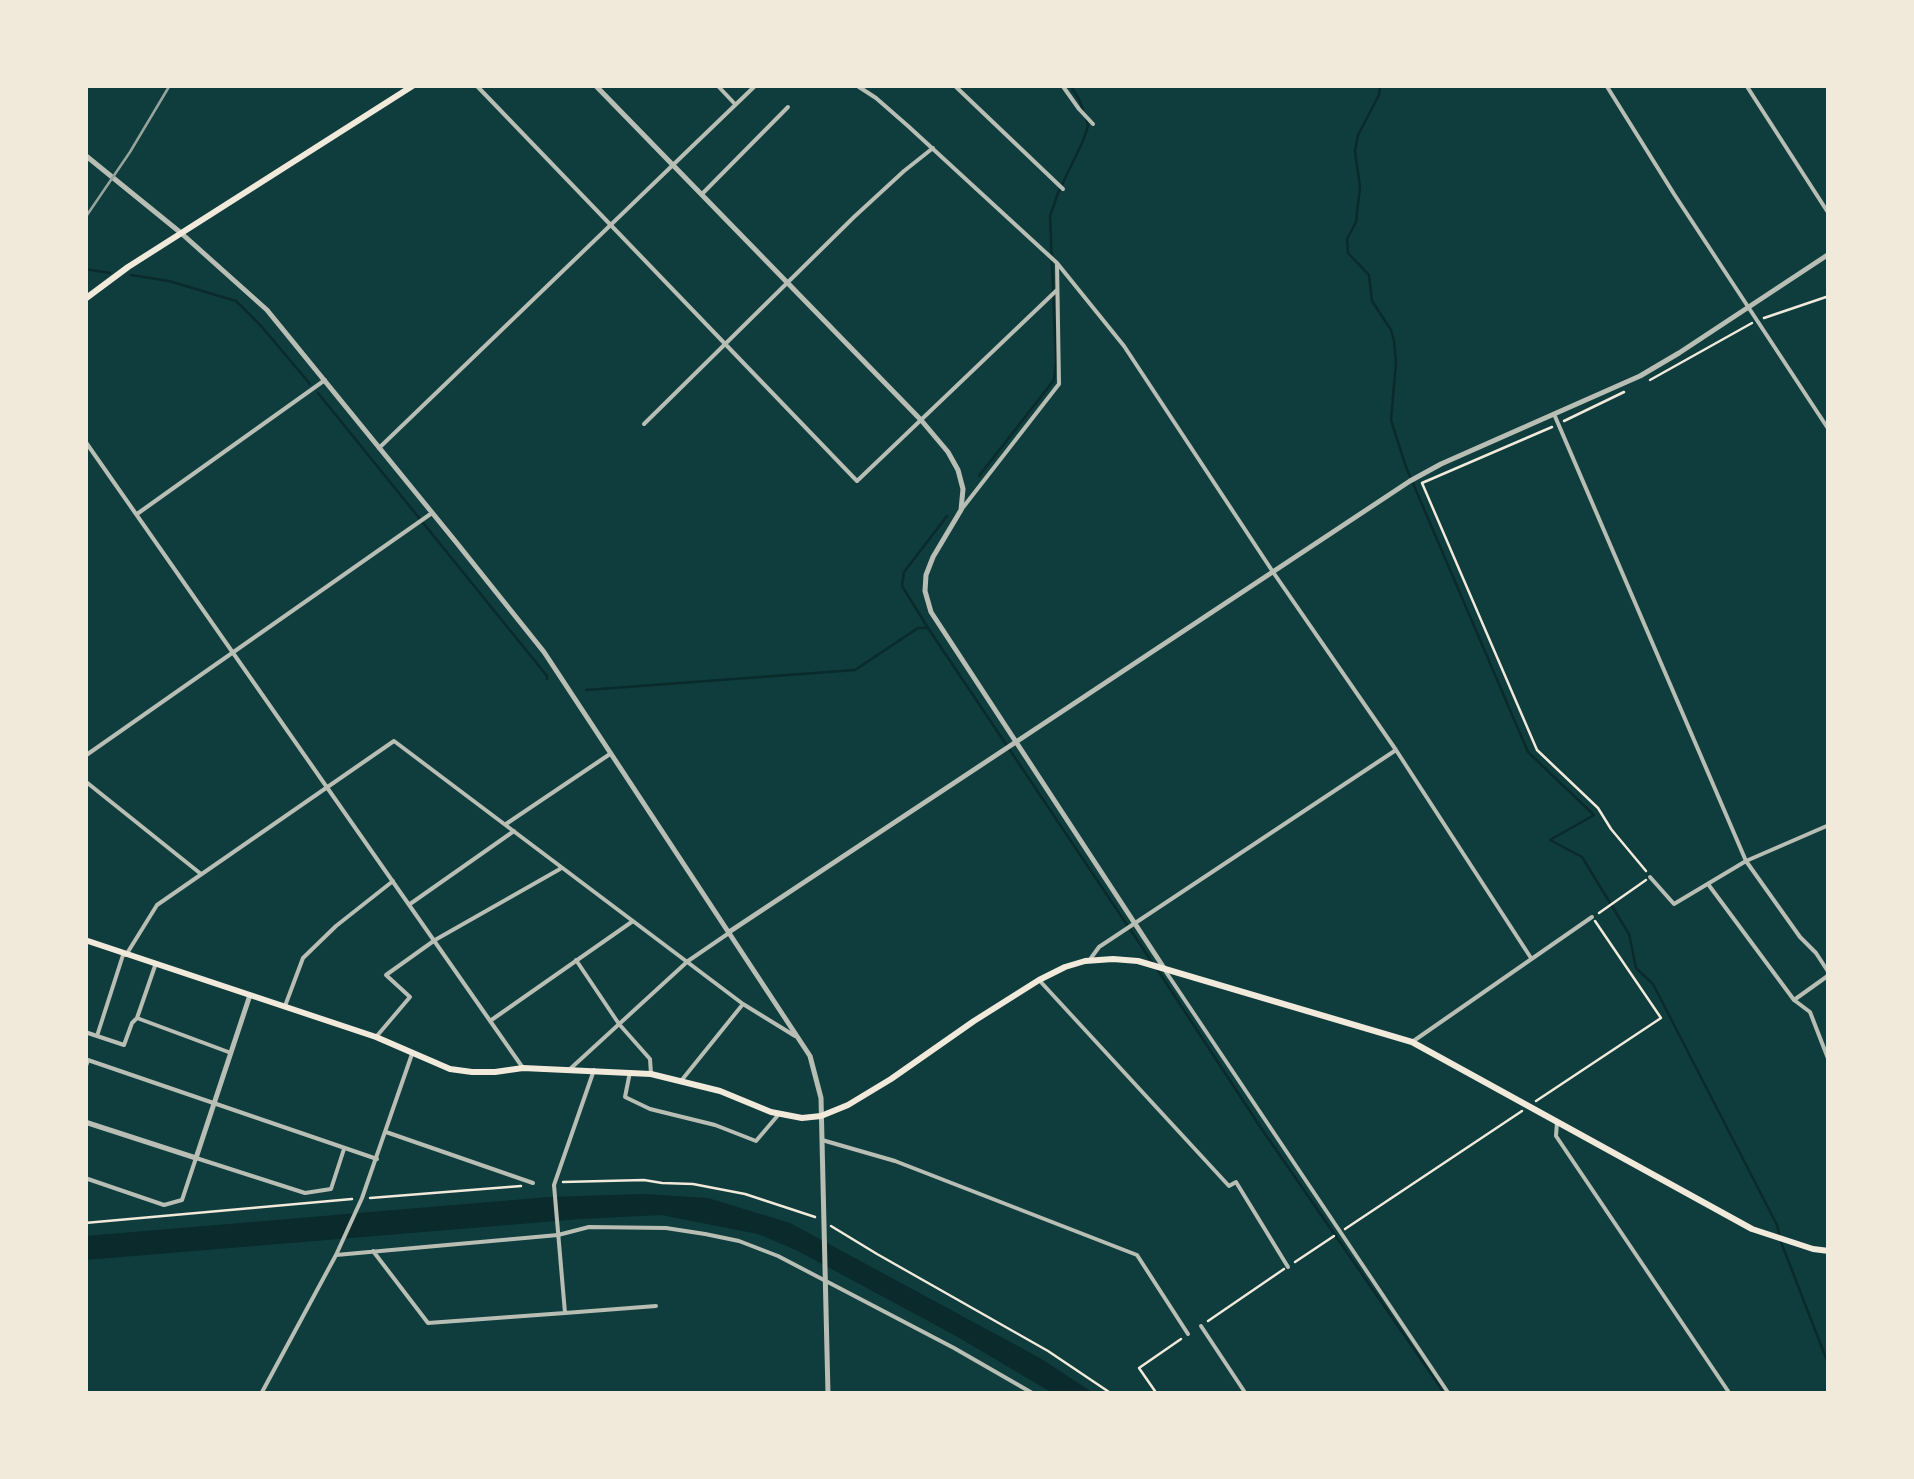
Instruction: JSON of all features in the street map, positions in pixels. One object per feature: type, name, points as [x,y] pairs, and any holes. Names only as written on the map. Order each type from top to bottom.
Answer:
[{"type":"main road","points":[[85,299],[128,267],[414,85]]},
{"type":"main road","points":[[85,940],[376,1037],[450,1068],[472,1072],[523,1068],[651,1074],[802,1118],[821,1116],[848,1105],[974,1021],[1065,967],[1089,961],[1138,961],[1412,1042],[1752,1230],[1813,1249],[1829,1250]]},
{"type":"street","points":[[476,85],[857,481],[1058,290]]},
{"type":"street","points":[[595,85],[921,420],[958,470],[963,490],[960,510]]},
{"type":"street","points":[[717,85],[736,105]]},
{"type":"street","points":[[380,448],[756,85]]},
{"type":"street","points":[[856,85],[933,148],[1057,263],[1124,346],[1531,958]]},
{"type":"street","points":[[954,85],[1063,189]]},
{"type":"street","points":[[1062,85],[1094,124]]},
{"type":"street","points":[[1606,85],[1829,430]]},
{"type":"street","points":[[1746,85],[1829,214]]},
{"type":"street","points":[[702,194],[788,107]]},
{"type":"street","points":[[644,424],[879,194],[933,148]]},
{"type":"street","points":[[85,154],[266,310],[544,652],[810,1056],[821,1098],[828,1394]]},
{"type":"street","points":[[570,1070],[688,961],[1410,481],[1640,376],[1829,254]]},
{"type":"street","points":[[1057,263],[1059,384],[960,510],[933,557],[925,591],[930,612],[1449,1394]]},
{"type":"street","points":[[136,515],[325,380]]},
{"type":"street","points":[[1554,414],[1746,862],[1829,974],[1794,1000]]},
{"type":"street","points":[[85,441],[523,1068]]},
{"type":"street","points":[[85,756],[432,513]]},
{"type":"street","points":[[98,1036],[125,954],[154,908],[394,741],[743,1004],[799,1038]]},
{"type":"street","points":[[1089,961],[1099,947],[1396,750]]},
{"type":"street","points":[[506,824],[611,753]]},
{"type":"street","points":[[85,781],[201,874]]},
{"type":"street","points":[[1650,877],[1674,904],[1746,862],[1829,825]]},
{"type":"street","points":[[410,904],[514,831]]},
{"type":"street","points":[[376,1037],[410,998],[386,975],[435,940],[562,868]]},
{"type":"street","points":[[285,1006],[303,958],[393,881]]},
{"type":"street","points":[[1708,884],[1794,1000],[1810,1012],[1829,1061]]},
{"type":"street","points":[[1412,1042],[1592,917]]},
{"type":"street","points":[[490,1021],[633,921]]},
{"type":"street","points":[[576,960],[619,1024],[650,1059],[651,1074]]},
{"type":"street","points":[[85,1032],[124,1044],[156,963]]},
{"type":"street","points":[[1039,980],[1229,1186],[1236,1182],[1288,1267]]},
{"type":"street","points":[[85,1178],[164,1205],[182,1200],[250,995]]},
{"type":"street","points":[[681,1081],[743,1004]]},
{"type":"street","points":[[136,1018],[231,1053]]},
{"type":"street","points":[[261,1394],[358,1206],[412,1054]]},
{"type":"street","points":[[85,1070],[87,1059],[376,1158]]},
{"type":"street","points":[[565,1313],[554,1186],[594,1070]]},
{"type":"street","points":[[630,1072],[625,1097],[756,1142],[778,1114]]},
{"type":"street","points":[[85,1122],[305,1193],[330,1189],[344,1149]]},
{"type":"street","points":[[1557,1122],[1556,1136],[1730,1394]]},
{"type":"street","points":[[386,1132],[533,1182]]},
{"type":"street","points":[[822,1140],[895,1161],[1137,1255],[1188,1334]]},
{"type":"street","points":[[336,1255],[558,1234],[589,1227],[666,1228],[705,1234],[765,1250],[1034,1394]]},
{"type":"street","points":[[373,1251],[428,1324],[656,1306]]},
{"type":"street","points":[[1201,1326],[1246,1394]]},
{"type":"path","points":[[1642,384],[1758,320],[1829,296]]},
{"type":"path","points":[[1201,1326],[1661,1018],[1592,917],[1650,877],[1598,808],[1536,750],[1422,483],[1625,392]]},
{"type":"path","points":[[1157,1394],[1139,1368],[1188,1334]]},
{"type":"water","points":[[643,1194],[708,1198],[790,1223],[1040,1358],[1095,1394],[1054,1394],[956,1336],[798,1251],[758,1234],[661,1215],[85,1260],[85,1236],[549,1197]]},
{"type":"waterway","points":[[1070,85],[1083,110]]},
{"type":"waterway","points":[[1380,85],[1379,95],[1358,135],[1355,151],[1360,187],[1356,222],[1347,239],[1348,253],[1369,275],[1372,301],[1394,341],[1391,420],[1406,467],[1528,752],[1594,815],[1550,840]]},
{"type":"waterway","points":[[979,476],[1054,380],[1050,216],[1083,141],[1088,126],[1086,118]]},
{"type":"waterway","points":[[85,269],[110,273]]},
{"type":"waterway","points":[[131,275],[169,281],[236,301],[310,384]]},
{"type":"waterway","points":[[318,393],[547,679]]},
{"type":"waterway","points":[[928,628],[902,586],[904,572],[947,516]]},
{"type":"waterway","points":[[586,690],[855,670],[918,628],[928,628],[1152,962]]},
{"type":"waterway","points":[[1552,841],[1582,857],[1629,934],[1636,968],[1653,984],[1779,1234]]},
{"type":"waterway","points":[[1157,969],[1261,1128],[1445,1394]]},
{"type":"waterway","points":[[1781,1242],[1829,1366]]},
{"type":"railway","points":[[85,218],[170,85]]}]
